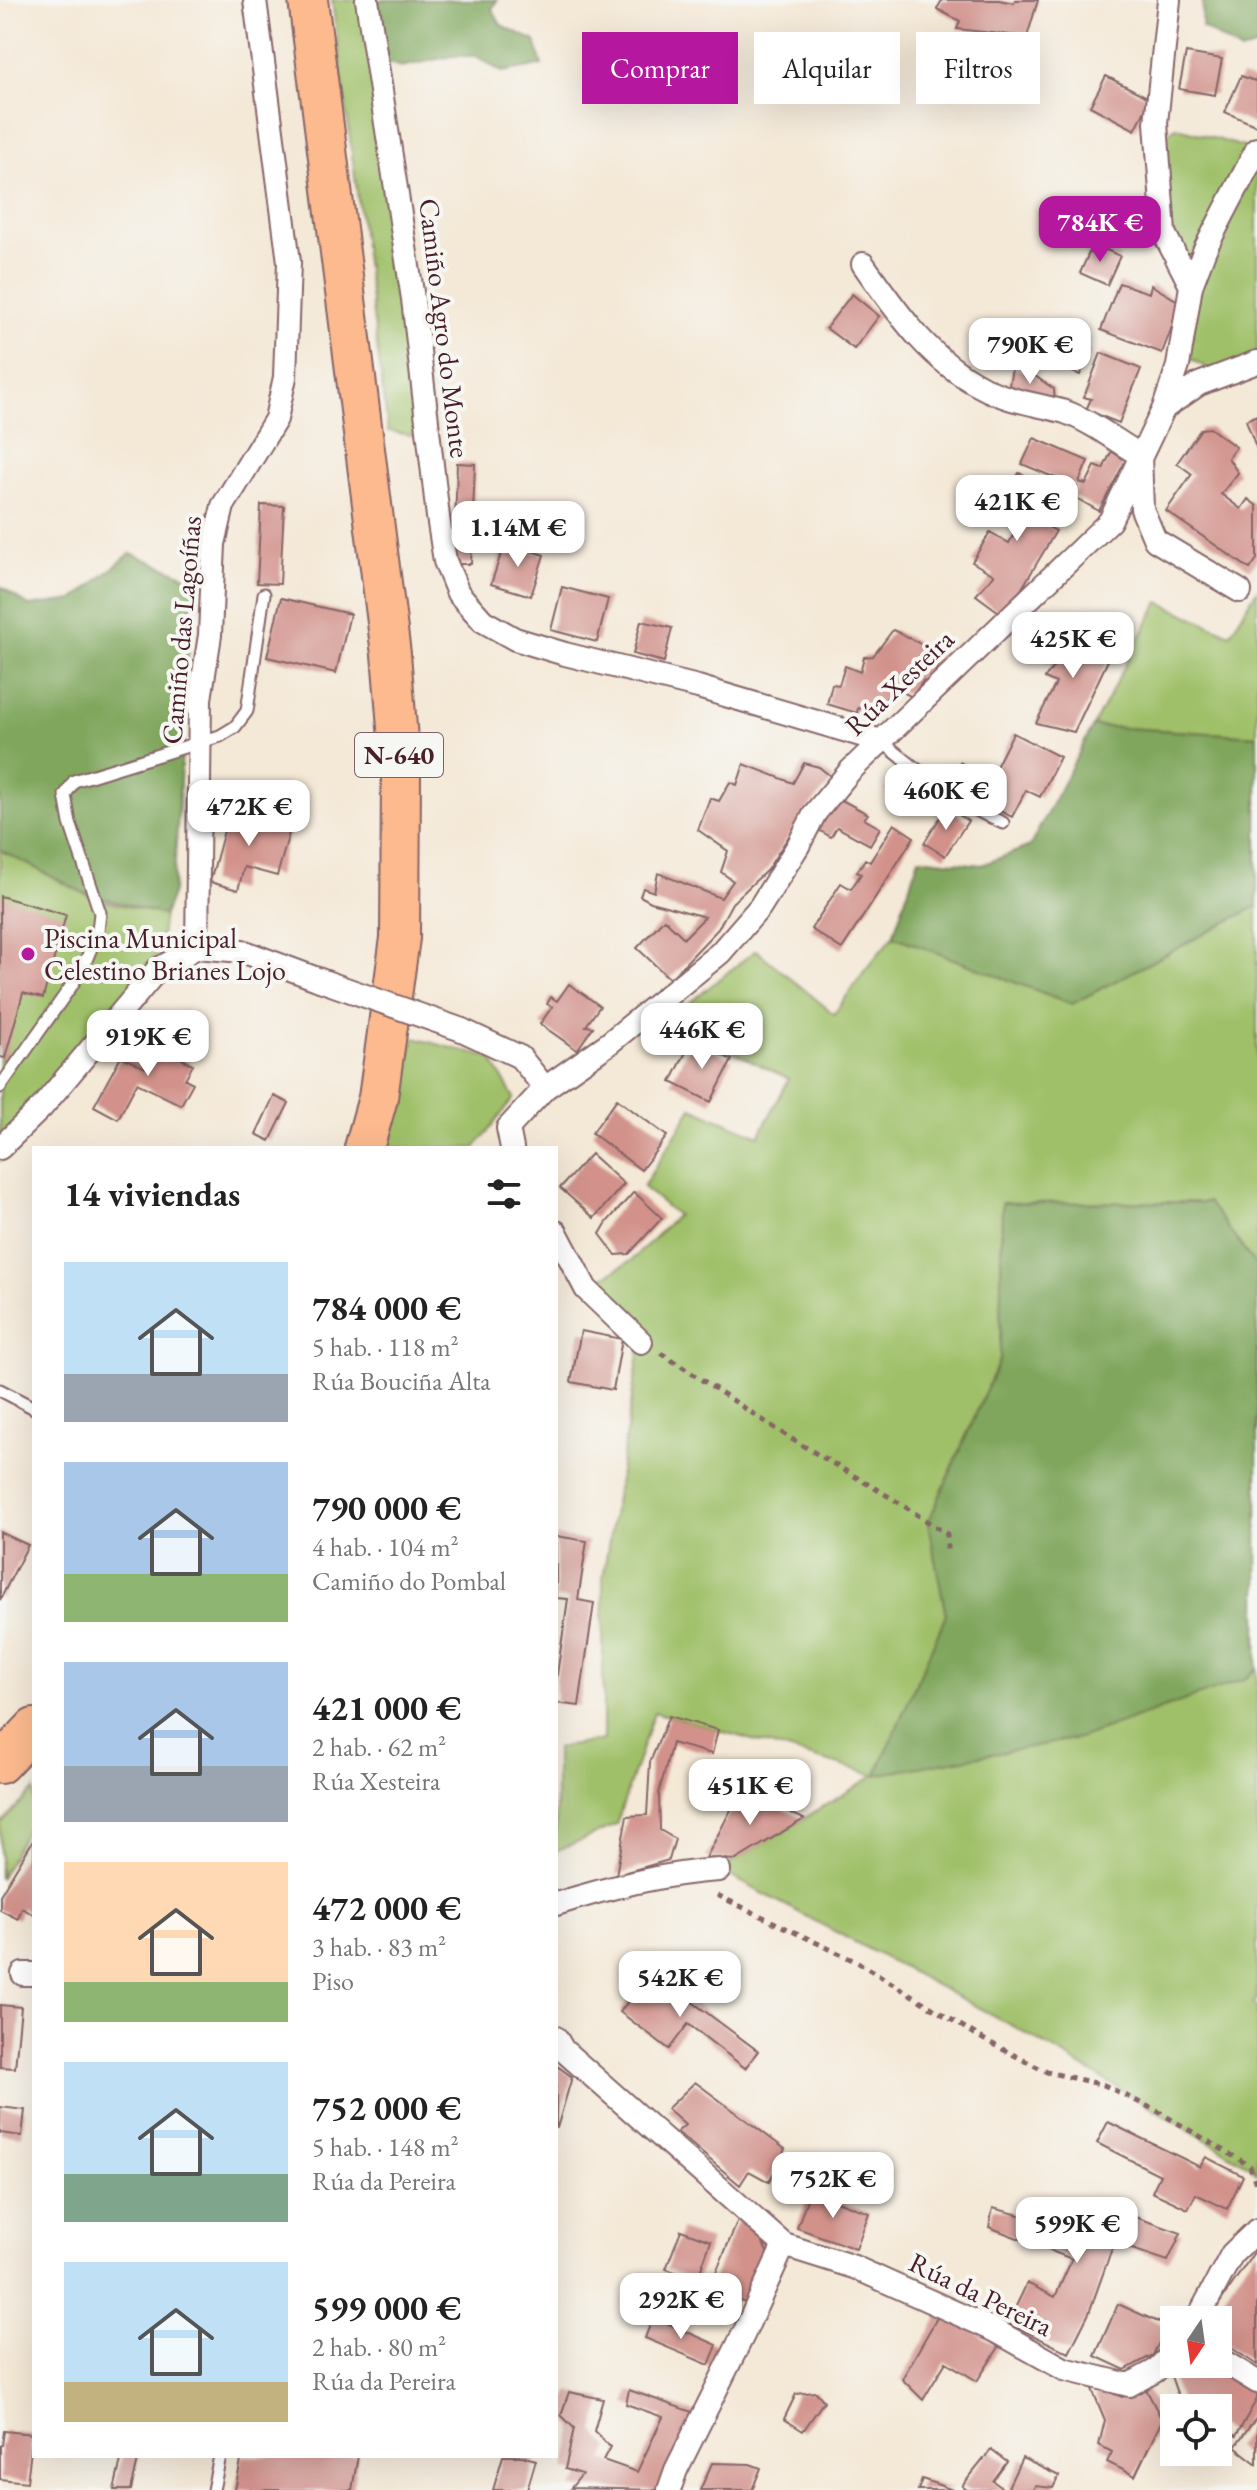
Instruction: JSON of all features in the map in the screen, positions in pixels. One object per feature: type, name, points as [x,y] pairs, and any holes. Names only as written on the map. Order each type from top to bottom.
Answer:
[{"type":"highway","name":"N-640","points":[[308,0],[389,639],[401,776],[400,938],[378,1098],[365,1146]]},
{"type":"highway","points":[[0,1764],[32,1730]]},
{"type":"street","name":"Camiño das Lagoíñas","points":[[197,947],[200,699],[210,635],[214,544],[223,506],[276,419],[285,377],[289,262],[255,0]]},
{"type":"street","name":"Camiño Agro do Monte","points":[[367,0],[413,299],[438,517],[445,561],[458,593],[483,621],[515,639],[698,687],[881,741]]},
{"type":"street","points":[[1169,0],[1156,123],[1164,233],[1191,286]]},
{"type":"street","name":"Rúa Xesteira","points":[[510,1138],[545,1088],[608,1044],[720,953],[760,907],[815,813],[850,771],[1110,521],[1164,408],[1178,366],[1191,286],[1205,249],[1257,149]]},
{"type":"street","points":[[863,264],[903,321],[929,350],[963,377],[985,389],[1067,413],[1140,455],[1142,509],[1155,540],[1240,591]]},
{"type":"street","points":[[1164,408],[1199,384],[1257,362]]},
{"type":"street","points":[[0,1148],[42,1107],[157,970],[197,947],[242,951],[462,1030],[520,1057],[545,1088]]},
{"type":"street","points":[[558,1236],[586,1289],[641,1342]]},
{"type":"street","points":[[558,1903],[606,1888],[719,1870]]},
{"type":"street","points":[[558,2041],[563,2050],[784,2245],[669,2490]]},
{"type":"street","points":[[1204,2306],[1232,2254],[1257,2230]]},
{"type":"street","name":"Rúa da Pereira","points":[[784,2245],[854,2267],[996,2331],[1064,2369],[1129,2385],[1160,2366]]},
{"type":"street","points":[[1232,2367],[1257,2382]]},
{"type":"lane","points":[[0,1087],[72,985],[98,931],[100,913],[70,823],[65,795],[74,781],[199,744],[235,727],[247,711],[264,594]]},
{"type":"lane","points":[[881,741],[973,811],[1003,823]]},
{"type":"lane","points":[[0,1390],[32,1407]]},
{"type":"lane","points":[[213,2490],[220,2458]]},
{"type":"path","points":[[641,1342],[947,1534],[947,1550]]},
{"type":"path","points":[[710,1892],[859,1963],[983,2039],[1047,2072],[1104,2085],[1159,2112],[1250,2166],[1257,2187]]},
{"type":"green space","points":[[332,0],[367,0],[429,439],[388,431]]},
{"type":"green space","points":[[368,0],[497,0],[492,9],[501,25],[535,41],[542,65],[502,72],[476,56],[452,56],[401,67],[376,59]]},
{"type":"green space","points":[[1203,0],[1257,0],[1257,46],[1241,52],[1202,27]]},
{"type":"green space","points":[[1176,127],[1257,151],[1257,356],[1211,371],[1187,356],[1193,333],[1164,233],[1157,140]]},
{"type":"green space","points":[[131,553],[193,579],[173,892],[164,915],[82,892],[0,850],[0,586],[29,606],[74,600]]},
{"type":"green space","points":[[1257,590],[1257,736],[1093,726],[1159,602],[1230,634]]},
{"type":"green space","points":[[1093,726],[1257,736],[1257,906],[1072,1004],[893,936],[919,858],[982,865],[1030,846]]},
{"type":"green space","points":[[0,850],[95,899],[164,915],[159,951],[0,1161]]},
{"type":"green space","points":[[1257,906],[1257,1267],[1208,1202],[1002,1203],[1000,1359],[928,1523],[946,1615],[877,1774],[1245,1679],[1257,1668],[1257,1999],[1253,2004],[1257,2007],[1257,2173],[1015,2027],[719,1870],[875,1775],[654,1712],[616,1825],[558,1850],[558,1748],[603,1740],[603,1578],[641,1342],[603,1277],[631,1261],[677,1215],[643,1187],[692,1108],[759,1136],[789,1079],[668,1020],[756,950],[834,1014],[893,936],[1072,1004]]},
{"type":"green space","points":[[414,1038],[491,1058],[514,1098],[477,1146],[388,1146]]},
{"type":"green space","points":[[1208,1202],[1257,1267],[1257,1668],[1245,1679],[1079,1738],[876,1775],[946,1615],[928,1523],[1000,1359],[1002,1203]]},
{"type":"green space","points":[[32,1792],[32,1819],[0,1879],[0,1824]]},
{"type":"building","points":[[942,0],[1014,3],[1015,0],[1038,0],[1028,32],[957,29],[960,21],[937,9]]},
{"type":"building","points":[[1186,53],[1222,59],[1215,95],[1179,89]]},
{"type":"building","points":[[1106,76],[1151,99],[1135,130],[1090,106]]},
{"type":"building","points":[[1241,76],[1255,81],[1257,76],[1257,126],[1225,112]]},
{"type":"building","points":[[1093,244],[1120,256],[1107,285],[1080,273]]},
{"type":"building","points":[[1119,283],[1149,293],[1151,285],[1181,303],[1162,353],[1101,330]]},
{"type":"building","points":[[852,294],[879,316],[854,349],[826,328]]},
{"type":"building","points":[[1050,335],[1090,352],[1080,375],[1041,359]]},
{"type":"building","points":[[1101,353],[1141,369],[1119,423],[1086,410],[1091,399],[1084,397]]},
{"type":"building","points":[[1012,368],[1029,372],[1054,389],[1055,404],[1008,391]]},
{"type":"building","points":[[1257,415],[1257,450],[1246,420]]},
{"type":"building","points":[[1210,428],[1236,447],[1228,458],[1238,473],[1221,494],[1241,509],[1248,499],[1257,506],[1257,559],[1250,569],[1166,511],[1192,474],[1177,463],[1201,429]]},
{"type":"building","points":[[1034,438],[1088,461],[1079,482],[1086,484],[1095,466],[1103,469],[1114,446],[1126,460],[1099,511],[1073,496],[1077,487],[1022,464]]},
{"type":"building","points":[[457,463],[475,464],[471,564],[454,564]]},
{"type":"building","points":[[1019,473],[1060,495],[1045,525],[1056,531],[1021,590],[999,612],[976,595],[994,575],[972,562],[990,532],[1009,543],[1025,514],[1004,501]]},
{"type":"building","points":[[261,505],[284,506],[280,584],[257,583]]},
{"type":"building","points":[[505,542],[544,555],[531,596],[491,584]]},
{"type":"building","points":[[562,587],[608,599],[597,642],[551,630]]},
{"type":"building","points":[[281,598],[350,614],[336,673],[267,657]]},
{"type":"building","points":[[641,621],[672,628],[664,662],[633,654]]},
{"type":"building","points":[[893,630],[943,655],[930,683],[923,681],[912,697],[897,689],[871,711],[858,708],[857,713],[827,704],[832,684],[839,685],[845,666],[860,672],[864,657],[873,656]]},
{"type":"building","points":[[1071,630],[1102,643],[1110,656],[1074,732],[1036,723],[1056,683],[1045,678],[1055,665],[1044,660]]},
{"type":"building","points":[[1013,733],[1060,757],[1040,797],[1026,790],[1012,817],[979,801]]},
{"type":"building","points":[[960,762],[981,777],[967,796],[947,780]]},
{"type":"building","points":[[804,763],[819,767],[834,779],[804,813],[767,870],[732,903],[718,929],[670,979],[637,948],[664,919],[684,938],[705,917],[651,902],[640,896],[643,888],[654,892],[658,873],[721,898],[733,881],[721,872],[728,851],[698,830],[710,798],[719,801],[730,782],[737,785],[744,764],[793,783]]},
{"type":"building","points":[[897,773],[916,785],[906,800],[887,787]]},
{"type":"building","points":[[836,797],[868,814],[864,819],[880,828],[870,845],[837,827],[831,837],[815,828]]},
{"type":"building","points":[[947,807],[968,821],[945,856],[924,843]]},
{"type":"building","points":[[230,809],[291,826],[277,876],[244,867],[238,890],[210,882]]},
{"type":"building","points":[[894,824],[914,837],[842,949],[811,929],[841,883],[851,889],[861,874],[857,872],[865,859],[870,862]]},
{"type":"building","name":"Piscina Municipal Celestino Brianes Lojo","points":[[0,896],[66,915],[43,998],[23,993],[5,1058],[0,1057]]},
{"type":"building","points":[[569,984],[600,1006],[586,1026],[593,1027],[577,1050],[540,1024],[552,1007],[547,1004],[551,997],[557,1001]]},
{"type":"building","points":[[164,1036],[188,1048],[182,1059],[193,1065],[185,1079],[193,1083],[181,1105],[137,1083],[118,1119],[94,1106],[121,1056],[145,1068]]},
{"type":"building","points":[[692,1040],[732,1060],[711,1102],[671,1082]]},
{"type":"building","points":[[274,1096],[289,1103],[270,1141],[256,1134]]},
{"type":"building","points":[[617,1099],[667,1136],[641,1170],[592,1133]]},
{"type":"building","points":[[591,1154],[624,1184],[594,1218],[560,1188]]},
{"type":"building","points":[[634,1192],[662,1218],[629,1254],[616,1255],[600,1234]]},
{"type":"building","points":[[581,1331],[622,1339],[613,1390],[571,1382]]},
{"type":"building","points":[[0,1532],[28,1545],[0,1600]]},
{"type":"building","points":[[558,1536],[587,1541],[578,1600],[594,1603],[579,1706],[558,1703],[558,1667],[568,1599],[558,1598]]},
{"type":"building","points":[[669,1716],[718,1730],[712,1754],[672,1743],[659,1793],[660,1830],[675,1839],[669,1860],[616,1875],[627,1816],[647,1815],[650,1762]]},
{"type":"building","points":[[741,1790],[804,1819],[736,1860],[706,1858]]},
{"type":"building","points":[[32,1842],[32,1914],[22,1908],[18,1919],[0,1910],[0,1895]]},
{"type":"building","points":[[651,1971],[758,2051],[745,2068],[688,2024],[669,2049],[620,2012]]},
{"type":"building","points":[[0,2005],[21,2007],[15,2068],[0,2067]]},
{"type":"building","points":[[558,2066],[572,2077],[558,2125]]},
{"type":"building","points":[[695,2082],[785,2149],[769,2182],[749,2171],[740,2185],[677,2132],[685,2125],[667,2109]]},
{"type":"building","points":[[0,2107],[25,2110],[22,2136],[0,2133]]},
{"type":"building","points":[[1108,2122],[1200,2167],[1206,2157],[1243,2176],[1227,2209],[1196,2194],[1188,2209],[1152,2192],[1160,2175],[1097,2143]]},
{"type":"building","points":[[810,2191],[869,2213],[856,2249],[797,2228]]},
{"type":"building","points":[[1087,2200],[1181,2233],[1168,2261],[1114,2243],[1089,2313],[1069,2353],[1008,2323],[1027,2283],[1055,2297],[1072,2259],[989,2227],[993,2208],[1076,2230]]},
{"type":"building","points":[[739,2218],[759,2235],[770,2258],[749,2304],[708,2291]]},
{"type":"building","points":[[681,2230],[711,2241],[697,2280],[666,2269]]},
{"type":"building","points":[[1257,2248],[1257,2365],[1232,2348],[1232,2306],[1218,2306]]},
{"type":"building","points":[[1118,2304],[1160,2323],[1160,2340],[1153,2355],[1125,2370],[1095,2356]]},
{"type":"building","points":[[938,2316],[968,2327],[999,2347],[977,2381],[946,2362],[923,2400],[902,2379]]},
{"type":"building","points":[[653,2317],[717,2345],[709,2365],[645,2338]]},
{"type":"building","points":[[1232,2377],[1257,2391],[1257,2399],[1236,2436],[1232,2434],[1232,2394],[1177,2394],[1172,2378]]},
{"type":"building","points":[[1090,2384],[1122,2397],[1146,2389],[1160,2416],[1160,2424],[1135,2476],[1107,2462],[1112,2452],[1099,2445],[1105,2420]]},
{"type":"building","points":[[629,2390],[695,2413],[661,2490],[571,2488],[582,2474],[565,2469],[574,2428],[561,2415],[569,2392],[603,2399],[594,2431],[610,2447],[603,2460],[637,2472],[663,2417],[626,2404]]},
{"type":"building","points":[[816,2392],[824,2401],[803,2431],[784,2419],[796,2394]]},
{"type":"building","points":[[1257,2417],[1257,2464],[1235,2447]]},
{"type":"building","points":[[4,2431],[32,2434],[27,2482],[0,2479]]},
{"type":"building","points":[[991,2450],[1007,2462],[993,2481],[1001,2487],[998,2490],[967,2490],[962,2486]]},
{"type":"building","points":[[122,2458],[139,2458],[131,2490],[114,2490]]},
{"type":"building","points":[[242,2458],[358,2458],[352,2490],[235,2490]]},
{"type":"building","points":[[502,2458],[536,2460],[527,2490],[493,2490]]},
{"type":"building","points":[[1022,2458],[1059,2476],[1053,2488],[1035,2486],[1033,2490],[1014,2490],[1008,2487]]},
{"type":"building","points":[[712,2463],[750,2464],[761,2468],[752,2490],[700,2490]]},
{"type":"building","points":[[922,2479],[953,2490],[918,2490]]},
{"type":"place","name":"Piscina Municipal Celestino Brianes Lojo","points":[[28,954]]}]
